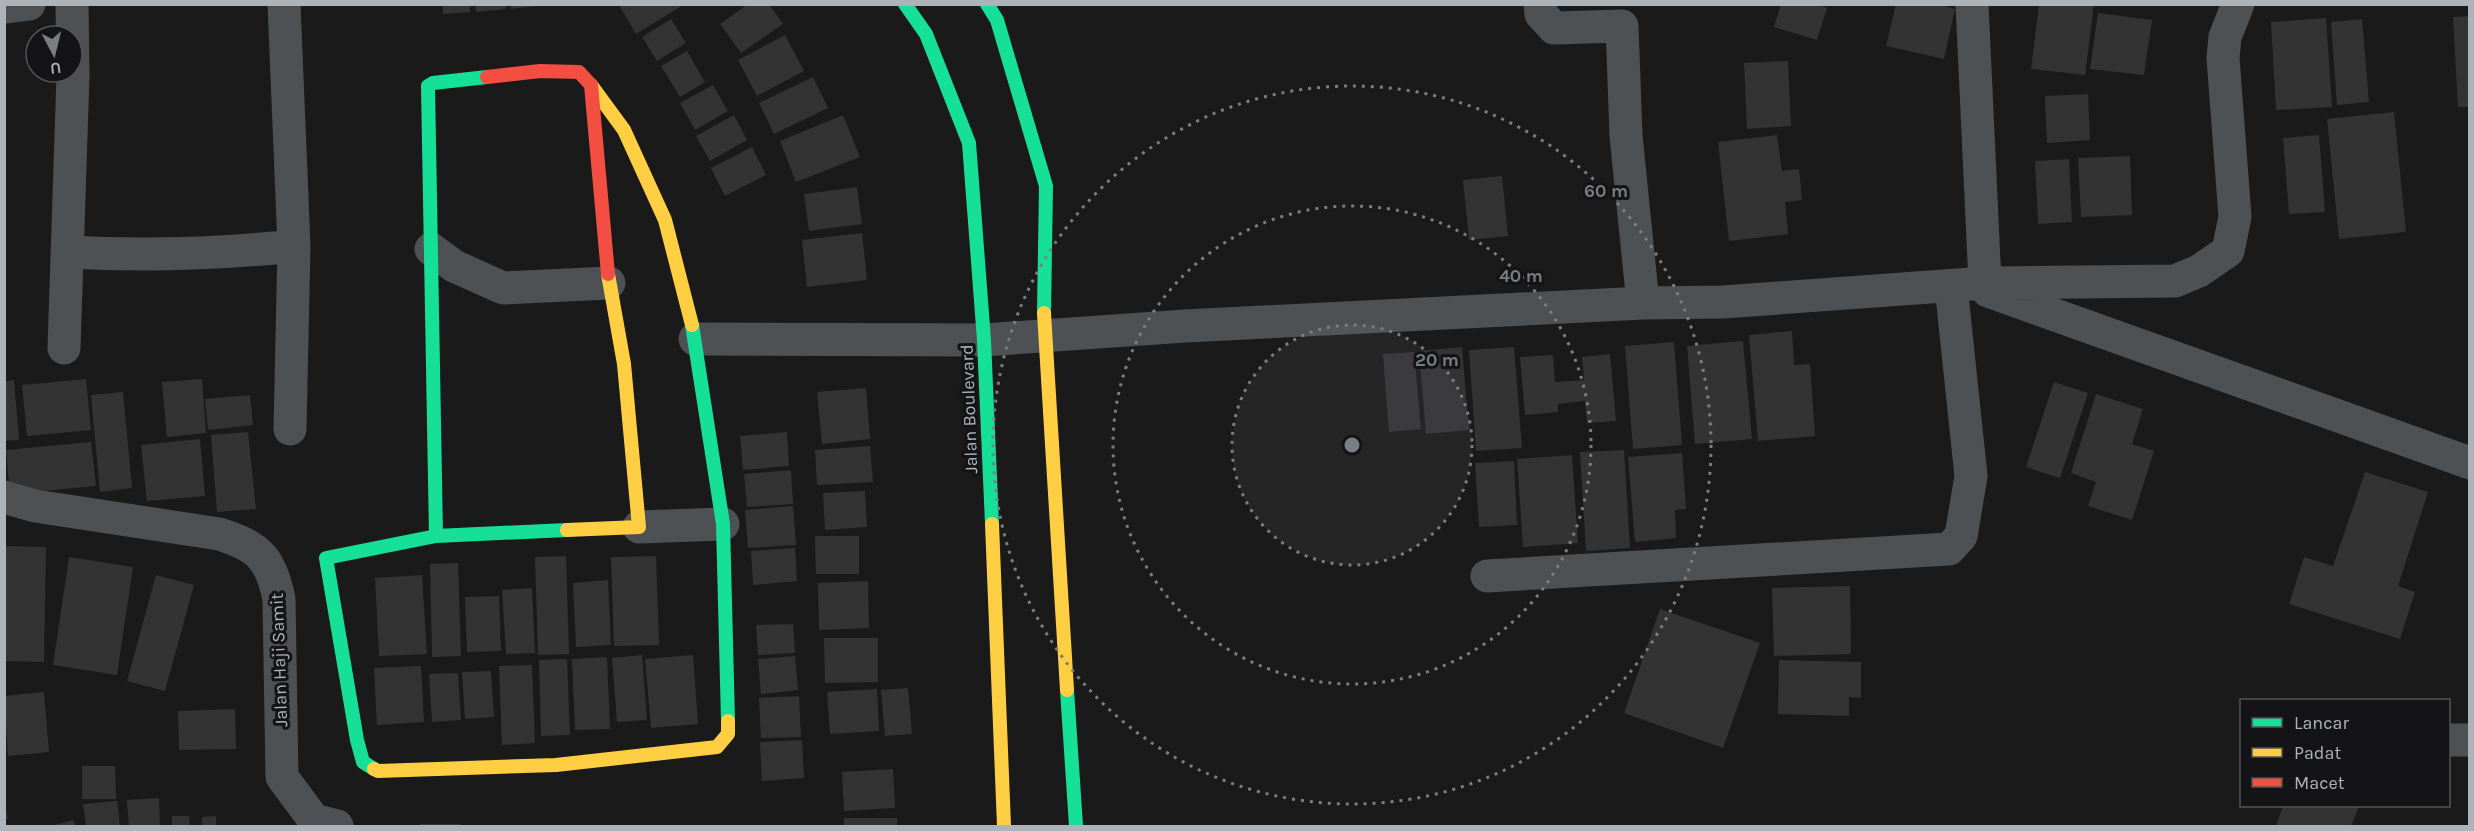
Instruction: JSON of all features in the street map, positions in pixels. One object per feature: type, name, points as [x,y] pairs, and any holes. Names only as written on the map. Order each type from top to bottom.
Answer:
[{"type":"street","points":[[4,7],[29,4]]},
{"type":"street","points":[[64,348],[68,252],[68,172],[73,76],[72,4]]},
{"type":"street","points":[[284,4],[294,246],[290,429]]},
{"type":"street","name":"Jalan Boulevard","points":[[905,4],[926,34],[969,143],[984,340],[1004,826]]},
{"type":"street","points":[[987,4],[996,20],[1046,186],[1044,335],[1076,826]]},
{"type":"street","points":[[1540,4],[1541,14],[1554,28],[1622,26],[1626,136],[1644,303]]},
{"type":"street","points":[[1487,576],[1949,549],[1961,536],[1971,476],[1968,285],[1972,4]]},
{"type":"street","points":[[695,339],[984,340],[1644,303],[1723,302],[1968,285],[2175,281],[2199,271],[2228,251],[2235,217],[2223,58],[2225,37],[2238,4]]},
{"type":"street","points":[[436,536],[429,85],[540,71],[572,70],[579,72],[591,85],[624,130],[665,220],[695,339],[723,524],[728,734],[717,747],[556,765],[378,771],[363,762],[357,740],[326,558],[436,536],[723,524]]},
{"type":"street","points":[[591,85],[609,283],[624,364],[639,527]]},
{"type":"street","points":[[68,252],[120,255],[235,252],[294,246]]},
{"type":"street","points":[[431,249],[454,266],[503,288],[609,283]]},
{"type":"street","points":[[1968,285],[2469,463]]},
{"type":"street","name":"Jalan Haji Samit","points":[[4,498],[35,506],[219,534],[237,539],[260,552],[276,583],[279,599],[282,777],[314,820],[337,826]]},
{"type":"street","points":[[2450,740],[2469,740]]},
{"type":"building","points":[[443,4],[470,4],[470,12],[443,14]]},
{"type":"building","points":[[475,4],[506,4],[506,9],[476,12]]},
{"type":"building","points":[[511,4],[538,4],[538,6],[511,9]]},
{"type":"building","points":[[624,4],[678,4],[680,7],[636,34],[620,7]]},
{"type":"building","points":[[748,4],[769,4],[783,24],[741,53],[720,24]]},
{"type":"building","points":[[1781,4],[1815,4],[1827,8],[1817,40],[1774,27]]},
{"type":"building","points":[[1896,4],[1937,4],[1955,9],[1944,59],[1886,46]]},
{"type":"building","points":[[2039,4],[2094,4],[2085,75],[2031,69]]},
{"type":"building","points":[[2098,13],[2152,20],[2144,75],[2090,69]]},
{"type":"building","points":[[2470,16],[2470,107],[2458,107],[2453,17]]},
{"type":"building","points":[[2326,18],[2332,107],[2276,110],[2271,22]]},
{"type":"building","points":[[671,19],[686,43],[657,61],[642,37]]},
{"type":"building","points":[[2362,19],[2369,102],[2337,105],[2331,22]]},
{"type":"building","points":[[785,35],[804,71],[757,96],[738,60]]},
{"type":"building","points":[[687,51],[705,82],[680,97],[661,66]]},
{"type":"building","points":[[1788,61],[1791,126],[1747,129],[1744,63]]},
{"type":"building","points":[[813,77],[828,108],[774,134],[759,103]]},
{"type":"building","points":[[713,85],[728,111],[695,130],[680,103]]},
{"type":"building","points":[[2088,94],[2090,140],[2047,143],[2045,96]]},
{"type":"building","points":[[2394,112],[2406,232],[2339,239],[2327,119]]},
{"type":"building","points":[[734,115],[747,140],[710,161],[696,136]]},
{"type":"building","points":[[843,115],[860,157],[796,182],[780,141]]},
{"type":"building","points":[[1777,135],[1782,171],[1799,169],[1802,200],[1785,202],[1788,234],[1729,241],[1718,142]]},
{"type":"building","points":[[2319,135],[2325,212],[2289,214],[2283,138]]},
{"type":"building","points":[[752,147],[766,175],[725,196],[711,168]]},
{"type":"building","points":[[2130,156],[2132,215],[2081,217],[2078,158]]},
{"type":"building","points":[[2069,159],[2072,222],[2038,224],[2035,161]]},
{"type":"building","points":[[1502,176],[1508,236],[1469,240],[1463,180]]},
{"type":"building","points":[[857,187],[862,224],[809,231],[804,194]]},
{"type":"building","points":[[862,233],[867,280],[807,287],[802,240]]},
{"type":"building","points":[[1792,331],[1794,365],[1810,364],[1815,436],[1758,441],[1749,335]]},
{"type":"building","points":[[1743,341],[1752,439],[1695,444],[1687,346]]},
{"type":"building","points":[[1674,342],[1682,445],[1633,449],[1625,346]]},
{"type":"building","points":[[1462,347],[1469,430],[1426,434],[1419,351]]},
{"type":"building","points":[[1514,347],[1522,448],[1476,451],[1469,350]]},
{"type":"building","points":[[1414,352],[1421,429],[1389,432],[1383,354]]},
{"type":"building","points":[[1610,354],[1616,421],[1587,423],[1585,401],[1558,404],[1558,412],[1525,415],[1520,357],[1553,355],[1555,382],[1584,380],[1582,357]]},
{"type":"building","points":[[86,379],[91,430],[27,436],[22,385]]},
{"type":"building","points":[[202,379],[206,433],[167,437],[162,382]]},
{"type":"building","points":[[14,380],[19,440],[4,441],[4,381]]},
{"type":"building","points":[[2054,382],[2088,393],[2060,478],[2026,467]]},
{"type":"building","points":[[866,388],[870,439],[822,444],[817,392]]},
{"type":"building","points":[[123,392],[132,488],[100,492],[91,395]]},
{"type":"building","points":[[2096,394],[2143,409],[2132,444],[2154,451],[2132,520],[2088,506],[2096,482],[2071,473]]},
{"type":"building","points":[[250,395],[253,425],[208,430],[205,399]]},
{"type":"building","points":[[248,432],[256,509],[217,512],[211,435]]},
{"type":"building","points":[[787,432],[789,466],[743,470],[740,436]]},
{"type":"building","points":[[200,439],[205,496],[147,501],[141,445]]},
{"type":"building","points":[[91,442],[96,486],[10,494],[6,450]]},
{"type":"building","points":[[870,446],[873,482],[817,485],[815,450]]},
{"type":"building","points":[[1624,450],[1630,548],[1586,551],[1580,452]]},
{"type":"building","points":[[1682,453],[1686,509],[1675,510],[1676,538],[1635,542],[1628,457]]},
{"type":"building","points":[[1572,455],[1578,543],[1523,547],[1517,459]]},
{"type":"building","points":[[1514,461],[1517,525],[1479,527],[1475,463]]},
{"type":"building","points":[[791,470],[793,504],[747,507],[744,474]]},
{"type":"building","points":[[2365,472],[2428,492],[2398,586],[2415,592],[2400,639],[2289,604],[2304,557],[2333,566]]},
{"type":"building","points":[[865,491],[867,527],[825,530],[823,493]]},
{"type":"building","points":[[793,506],[796,545],[748,548],[745,510]]},
{"type":"building","points":[[815,536],[859,536],[859,574],[816,574]]},
{"type":"building","points":[[4,546],[46,547],[44,662],[4,661]]},
{"type":"building","points":[[795,548],[797,581],[753,585],[751,551]]},
{"type":"building","points":[[566,556],[569,654],[538,655],[535,557]]},
{"type":"building","points":[[656,556],[659,645],[614,646],[611,557]]},
{"type":"building","points":[[69,557],[133,567],[117,675],[53,665]]},
{"type":"building","points":[[458,563],[461,656],[432,657],[430,564]]},
{"type":"building","points":[[156,575],[194,585],[165,691],[127,681]]},
{"type":"building","points":[[422,575],[427,654],[379,656],[375,578]]},
{"type":"building","points":[[608,580],[611,645],[576,647],[573,583]]},
{"type":"building","points":[[868,581],[869,628],[819,630],[818,583]]},
{"type":"building","points":[[1850,586],[1851,654],[1774,656],[1772,588]]},
{"type":"building","points":[[532,588],[535,653],[506,654],[502,590]]},
{"type":"building","points":[[499,596],[501,651],[467,652],[465,597]]},
{"type":"building","points":[[1660,609],[1760,643],[1723,748],[1624,713]]},
{"type":"building","points":[[793,624],[795,653],[758,655],[756,625]]},
{"type":"building","points":[[824,638],[878,638],[878,682],[825,683]]},
{"type":"building","points":[[642,655],[647,720],[617,722],[612,658]]},
{"type":"building","points":[[693,655],[698,724],[651,728],[645,659]]},
{"type":"building","points":[[795,656],[798,690],[761,694],[758,659]]},
{"type":"building","points":[[607,657],[610,729],[575,730],[572,659]]},
{"type":"building","points":[[567,659],[570,735],[541,736],[539,660]]},
{"type":"building","points":[[1779,660],[1861,662],[1861,698],[1849,697],[1849,716],[1778,714]]},
{"type":"building","points":[[532,665],[535,743],[502,745],[499,666]]},
{"type":"building","points":[[421,666],[424,722],[377,725],[374,668]]},
{"type":"building","points":[[491,671],[494,717],[465,719],[462,672]]},
{"type":"building","points":[[458,673],[461,720],[432,722],[429,674]]},
{"type":"building","points":[[908,688],[912,734],[885,736],[881,690]]},
{"type":"building","points":[[877,689],[879,731],[830,734],[827,692]]},
{"type":"building","points":[[44,692],[49,752],[8,756],[4,696]]},
{"type":"building","points":[[799,696],[801,737],[761,738],[759,698]]},
{"type":"building","points":[[235,709],[236,749],[179,750],[178,711]]},
{"type":"building","points":[[802,740],[804,778],[762,781],[760,742]]},
{"type":"building","points":[[82,766],[115,766],[116,799],[82,799]]},
{"type":"building","points":[[893,769],[895,808],[844,811],[842,772]]},
{"type":"building","points":[[159,798],[160,826],[129,826],[127,800]]},
{"type":"building","points":[[4,801],[8,819],[4,820]]},
{"type":"building","points":[[117,801],[120,826],[86,826],[83,804]]},
{"type":"building","points":[[2283,807],[2359,807],[2351,826],[2276,826]]},
{"type":"building","points":[[172,816],[189,816],[190,826],[172,826]]},
{"type":"building","points":[[216,816],[216,826],[202,826],[202,817]]},
{"type":"building","points":[[844,818],[897,818],[897,826],[844,826]]},
{"type":"building","points":[[74,820],[75,826],[50,826]]},
{"type":"building","points":[[420,824],[461,824],[461,826],[420,826]]},
{"type":"traffic: fast","points":[[905,4],[926,34],[969,143],[984,340],[992,524]]},
{"type":"traffic: fast","points":[[987,4],[997,20],[1046,186],[1044,313]]},
{"type":"traffic: fast","points":[[436,536],[428,86],[433,83],[487,77]]},
{"type":"traffic: fast","points":[[692,325],[723,524],[728,721]]},
{"type":"traffic: fast","points":[[374,769],[363,762],[357,740],[326,558],[436,536],[567,530]]},
{"type":"traffic: fast","points":[[1067,690],[1076,826]]},
{"type":"traffic: slow","points":[[591,85],[624,130],[665,220],[692,325]]},
{"type":"traffic: slow","points":[[567,530],[639,527],[624,364],[608,274]]},
{"type":"traffic: slow","points":[[1044,313],[1067,690]]},
{"type":"traffic: slow","points":[[992,524],[1004,826]]},
{"type":"traffic: slow","points":[[374,769],[378,771],[556,765],[717,747],[728,734],[728,721]]},
{"type":"traffic: jam","points":[[487,77],[540,71],[579,72],[591,85],[608,274]]}]
